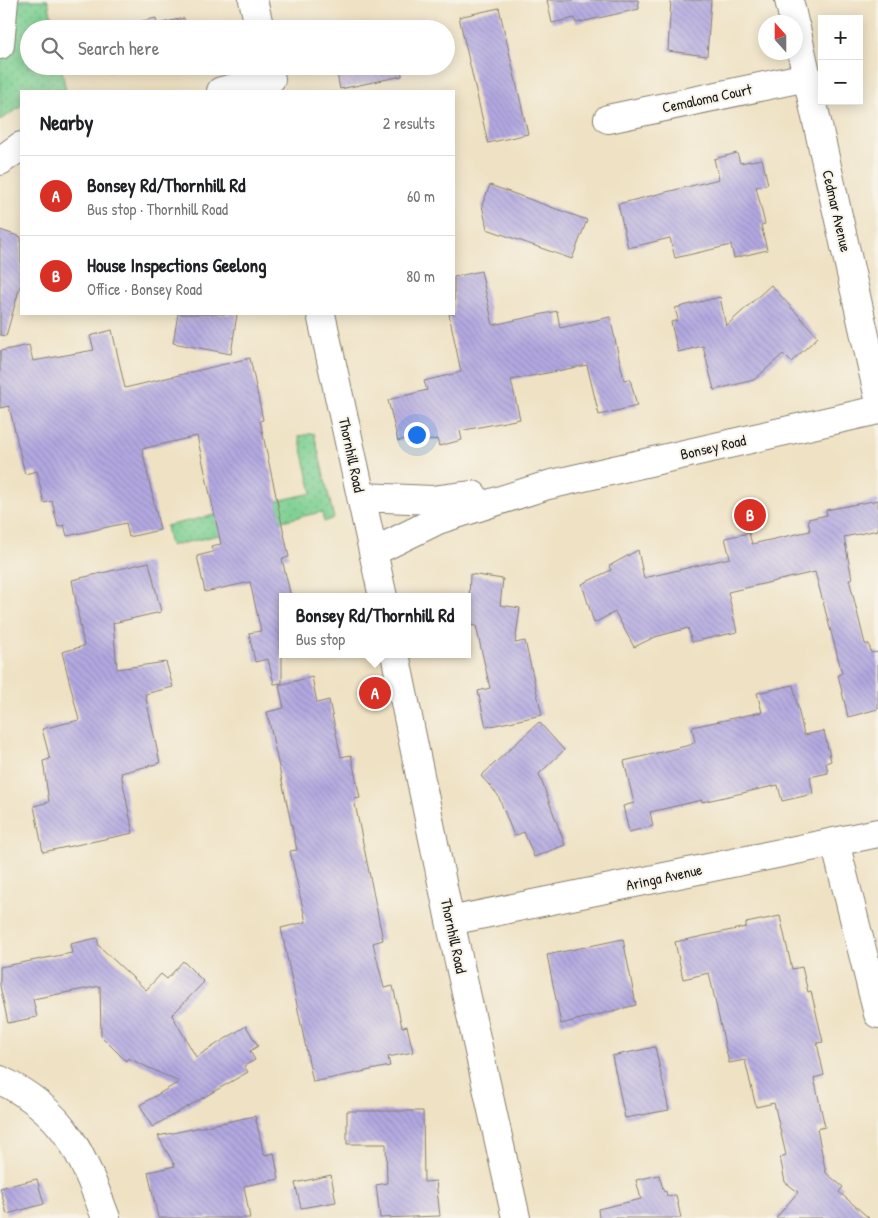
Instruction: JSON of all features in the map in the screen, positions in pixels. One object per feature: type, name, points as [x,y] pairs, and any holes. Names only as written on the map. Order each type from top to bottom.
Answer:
[{"type":"street","points":[[0,45],[4,0]]},
{"type":"street","points":[[253,0],[258,20]]},
{"type":"street","points":[[789,0],[792,15]]},
{"type":"street","name":"Cedmar Avenue","points":[[803,59],[878,394]]},
{"type":"street","name":"Cemaloma Court","points":[[608,119],[807,77]]},
{"type":"street","points":[[225,90],[271,79]]},
{"type":"street","points":[[0,161],[20,147]]},
{"type":"street","name":"Thornhill Road","points":[[321,315],[382,593]]},
{"type":"street","name":"Bonsey Road","points":[[361,497],[433,500],[548,484],[878,410]]},
{"type":"street","name":"Bonsey Road","points":[[373,552],[438,520],[548,484]]},
{"type":"street","name":"Thornhill Road","points":[[396,658],[450,921],[516,1218]]},
{"type":"street","name":"Aringa Avenue","points":[[450,921],[878,832]]},
{"type":"street","points":[[835,842],[878,1014]]},
{"type":"street","points":[[0,1080],[45,1109],[70,1136],[86,1166],[106,1218]]},
{"type":"green space","points":[[0,0],[48,0],[52,20],[20,20],[20,75],[63,75],[66,90],[20,90],[20,108],[0,120]]},
{"type":"green space","points":[[314,433],[334,518],[324,522],[322,512],[170,546],[166,526],[312,493],[299,436]]},
{"type":"building","points":[[547,0],[638,0],[639,9],[576,23],[575,18],[552,23]]},
{"type":"building","points":[[671,0],[711,0],[707,56],[668,51]]},
{"type":"building","points":[[499,8],[528,134],[488,143],[459,17]]},
{"type":"building","points":[[337,75],[402,75],[402,76],[340,89]]},
{"type":"building","points":[[737,153],[740,163],[762,159],[768,184],[756,187],[765,224],[761,225],[767,250],[734,258],[731,245],[675,258],[670,238],[628,248],[618,204],[719,179],[714,159]]},
{"type":"building","points":[[490,185],[587,220],[572,259],[487,229],[482,205]]},
{"type":"building","points":[[0,230],[20,237],[20,287],[6,336],[0,335]]},
{"type":"building","points":[[481,271],[493,325],[557,311],[560,328],[610,317],[624,380],[630,379],[637,406],[599,415],[587,365],[511,380],[520,419],[460,431],[462,440],[439,446],[437,439],[423,442],[421,435],[398,441],[388,400],[427,390],[424,381],[461,372],[449,315],[455,315],[455,277]]},
{"type":"building","points":[[771,285],[818,337],[791,362],[783,354],[754,380],[714,390],[703,346],[678,352],[671,322],[678,320],[675,308],[720,297],[726,326]]},
{"type":"building","points":[[178,315],[237,315],[231,354],[173,343]]},
{"type":"building","points":[[112,330],[125,388],[250,358],[263,420],[260,421],[289,557],[282,559],[290,593],[279,593],[279,658],[282,658],[282,683],[274,684],[268,659],[255,662],[249,633],[261,631],[250,582],[205,592],[197,556],[213,552],[211,546],[221,544],[197,436],[142,449],[160,530],[129,537],[126,523],[67,536],[64,525],[58,527],[52,501],[44,503],[37,471],[25,474],[9,406],[0,408],[0,351],[29,345],[33,361],[94,350],[90,336]]},
{"type":"building","points":[[878,500],[878,530],[844,537],[852,579],[849,579],[865,644],[869,644],[871,653],[878,652],[878,709],[848,717],[838,675],[842,673],[815,572],[728,592],[737,632],[692,642],[688,628],[655,637],[634,647],[615,612],[594,623],[582,584],[611,570],[609,566],[638,550],[644,578],[730,558],[725,538],[749,533],[752,544],[810,531],[808,519],[827,515],[826,510]]},
{"type":"building","points":[[149,562],[161,612],[113,623],[117,669],[166,662],[173,687],[145,694],[160,763],[121,773],[133,833],[43,852],[34,806],[49,802],[43,761],[50,759],[42,729],[79,720],[62,652],[84,646],[72,580]]},
{"type":"building","points":[[470,574],[503,579],[500,605],[520,608],[515,643],[525,641],[542,715],[486,727],[478,691],[490,688],[476,626],[471,625],[471,593],[469,593]]},
{"type":"building","points":[[312,677],[317,703],[329,700],[341,757],[351,755],[360,798],[354,799],[383,940],[373,943],[384,988],[393,986],[402,1027],[407,1026],[413,1052],[388,1057],[390,1066],[313,1082],[281,928],[306,922],[290,851],[297,850],[267,712],[284,708],[279,685]]},
{"type":"building","points":[[793,685],[804,735],[824,731],[831,761],[826,763],[828,773],[810,777],[813,794],[782,801],[778,785],[702,802],[702,800],[650,812],[653,826],[629,832],[623,806],[634,803],[624,761],[690,745],[695,742],[692,727],[762,712],[757,693]]},
{"type":"building","points":[[539,722],[564,750],[539,774],[565,845],[534,857],[524,832],[514,836],[498,795],[481,776]]},
{"type":"building","points":[[780,916],[792,969],[802,967],[808,992],[811,991],[823,1042],[817,1043],[824,1075],[814,1078],[825,1127],[817,1129],[826,1173],[843,1187],[839,1192],[869,1218],[776,1218],[798,1192],[785,1182],[780,1157],[786,1155],[774,1103],[756,1107],[745,1060],[729,1063],[709,973],[683,979],[675,942],[746,927],[746,923]]},
{"type":"building","points":[[97,938],[99,946],[146,990],[161,974],[167,979],[183,961],[204,982],[172,1015],[196,1057],[246,1026],[258,1046],[250,1051],[255,1060],[244,1066],[248,1072],[152,1127],[140,1105],[179,1082],[128,1058],[126,1061],[101,1036],[100,986],[33,999],[37,1017],[8,1023],[0,986],[0,967],[72,953],[70,944]]},
{"type":"building","points":[[623,939],[636,1005],[561,1024],[547,955]]},
{"type":"building","points":[[655,1047],[669,1110],[625,1118],[612,1056]]},
{"type":"building","points":[[347,1111],[423,1111],[424,1182],[436,1181],[440,1216],[380,1218],[376,1185],[387,1183],[386,1144],[347,1144]]},
{"type":"building","points":[[255,1116],[264,1155],[274,1153],[279,1179],[244,1186],[250,1218],[158,1218],[148,1172],[175,1166],[158,1136]]},
{"type":"building","points":[[331,1175],[336,1202],[301,1208],[295,1183]]},
{"type":"building","points":[[659,1175],[667,1196],[676,1195],[681,1218],[599,1218],[598,1209],[641,1199],[636,1180]]},
{"type":"building","points":[[37,1179],[44,1204],[7,1214],[0,1188]]},
{"type":"place","name":"House Inspections Geelong","points":[[750,515]]},
{"type":"place","name":"Bonsey Rd/Thornhill Rd","points":[[375,693]]}]
